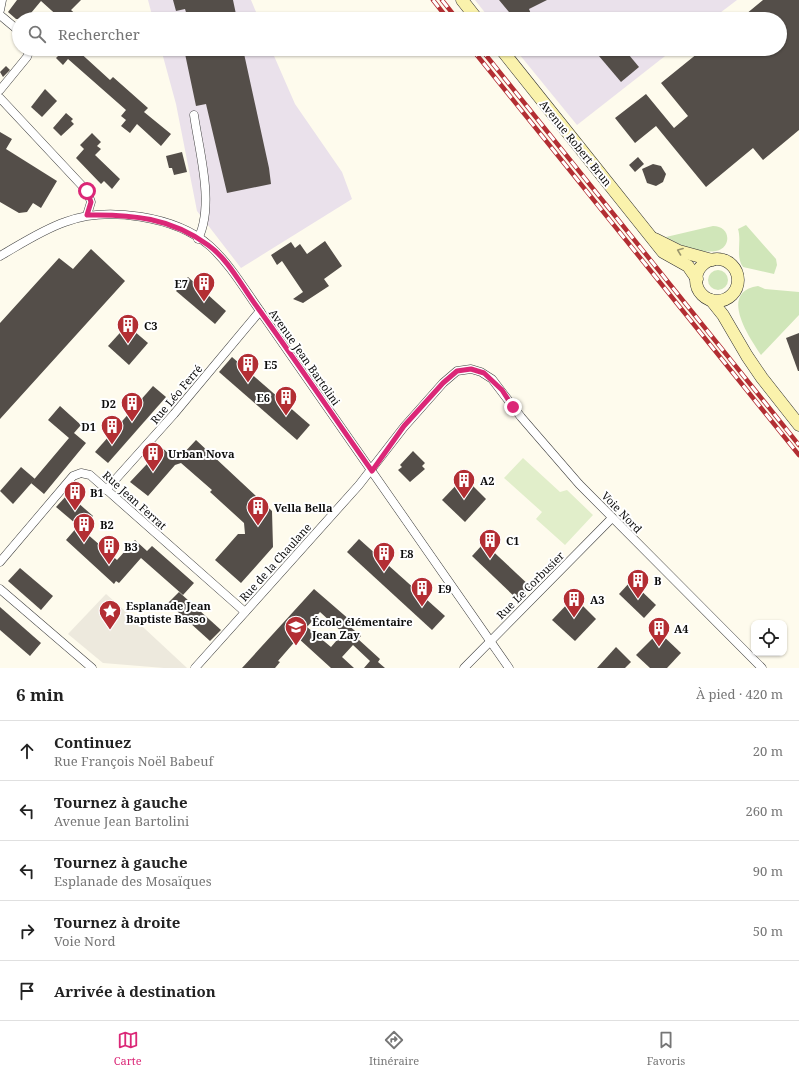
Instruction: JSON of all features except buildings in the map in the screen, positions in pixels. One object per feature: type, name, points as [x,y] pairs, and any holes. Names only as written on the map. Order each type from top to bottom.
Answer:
[{"type":"street","points":[[0,10],[2,0]]},
{"type":"street","points":[[462,0],[471,12]]},
{"type":"street","points":[[0,15],[12,25]]},
{"type":"street","points":[[0,90],[27,56]]},
{"type":"street","name":"Avenue Robert Brun","points":[[507,56],[663,252],[688,266],[697,279]]},
{"type":"street","points":[[0,98],[87,191],[91,202],[87,215]]},
{"type":"street","points":[[194,115],[206,195],[202,232],[198,239]]},
{"type":"street","name":"Avenue Jean Bartolini","points":[[0,256],[64,222],[87,215],[118,214],[137,216],[158,221],[182,229],[209,245],[225,263],[260,311],[509,668]]},
{"type":"street","name":"Avenue Robert Brun","points":[[651,237],[679,251],[712,260]]},
{"type":"street","points":[[710,300],[722,301],[732,296],[735,292],[738,281],[735,270],[727,262],[712,260],[701,267],[697,279],[700,292],[710,300],[723,315],[762,378],[799,425]]},
{"type":"street","points":[[732,296],[731,315],[736,336]]},
{"type":"street","name":"Rue Léo Ferré","points":[[106,490],[174,414],[260,311]]},
{"type":"street","name":"Rue de la Chaulane","points":[[195,668],[372,471],[404,426],[443,383],[457,371],[471,369]]},
{"type":"street","name":"Voie Nord","points":[[471,369],[484,373],[492,379],[544,444],[612,518],[762,668]]},
{"type":"street","name":"Rue Jean Ferrat","points":[[0,562],[73,476],[81,473],[90,475],[245,612]]},
{"type":"street","name":"Rue Le Corbusier","points":[[464,668],[612,518]]},
{"type":"street","points":[[0,589],[92,668]]},
{"type":"shaded area","points":[[148,0],[251,0],[256,12],[151,12]]},
{"type":"shaded area","points":[[475,0],[737,0],[721,12],[484,12]]},
{"type":"shaded area","points":[[163,56],[274,56],[295,104],[342,172],[352,199],[241,268],[197,211],[176,104]]},
{"type":"shaded area","points":[[521,56],[665,56],[577,125]]},
{"type":"shaded area","name":"Esplanade Jean Baptiste Basso","points":[[106,594],[187,668],[164,668],[103,663],[68,634]]},
{"type":"green space","points":[[746,225],[776,259],[777,265],[774,274],[743,267],[739,258],[738,229]]},
{"type":"green space","points":[[713,226],[723,229],[727,237],[725,246],[716,251],[710,252],[696,250],[683,246],[666,237]]},
{"type":"green space","points":[[714,270],[722,270],[728,276],[728,284],[722,290],[714,290],[708,284],[708,276]]},
{"type":"green space","points":[[758,286],[765,289],[799,292],[799,315],[761,355],[744,327],[738,306],[740,297],[746,290]]},
{"type":"green space","points":[[523,458],[560,492],[567,490],[593,515],[565,545],[536,519],[542,512],[504,478]]},
{"type":"railway","points":[[433,0],[442,12]]},
{"type":"railway","points":[[442,0],[451,12]]},
{"type":"railway","points":[[478,56],[799,455]]},
{"type":"railway","points":[[487,56],[799,445]]},
{"type":"place","name":"E7","points":[[204,302]]},
{"type":"place","name":"C3","points":[[128,344]]},
{"type":"place","name":"E5","points":[[248,384]]},
{"type":"place","name":"E6","points":[[286,416]]},
{"type":"place","name":"D2","points":[[132,422]]},
{"type":"place","name":"D1","points":[[112,446]]},
{"type":"place","name":"Urban Nova","points":[[153,472]]},
{"type":"place","name":"A2","points":[[464,500]]},
{"type":"place","name":"B1","points":[[75,512]]},
{"type":"place","name":"Vella Bella","points":[[258,526]]},
{"type":"place","name":"B2","points":[[84,544]]},
{"type":"place","name":"C1","points":[[490,560]]},
{"type":"place","name":"B3","points":[[109,566]]},
{"type":"place","name":"E8","points":[[384,572]]},
{"type":"place","name":"B","points":[[638,600]]},
{"type":"place","name":"E9","points":[[422,608]]},
{"type":"place","name":"A3","points":[[574,618]]},
{"type":"place","name":"Esplanade Jean Baptiste Basso","points":[[110,630]]},
{"type":"place","name":"École élémentaire Jean Zay","points":[[296,646]]},
{"type":"place","name":"A4","points":[[659,648]]},
{"type":"route","points":[[87,191],[91,202],[89,204],[87,215],[118,214],[137,216],[158,221],[182,229],[209,245],[225,263],[260,311],[372,471],[404,426],[443,383],[457,371],[471,369],[484,373],[502,390],[513,407]]}]
